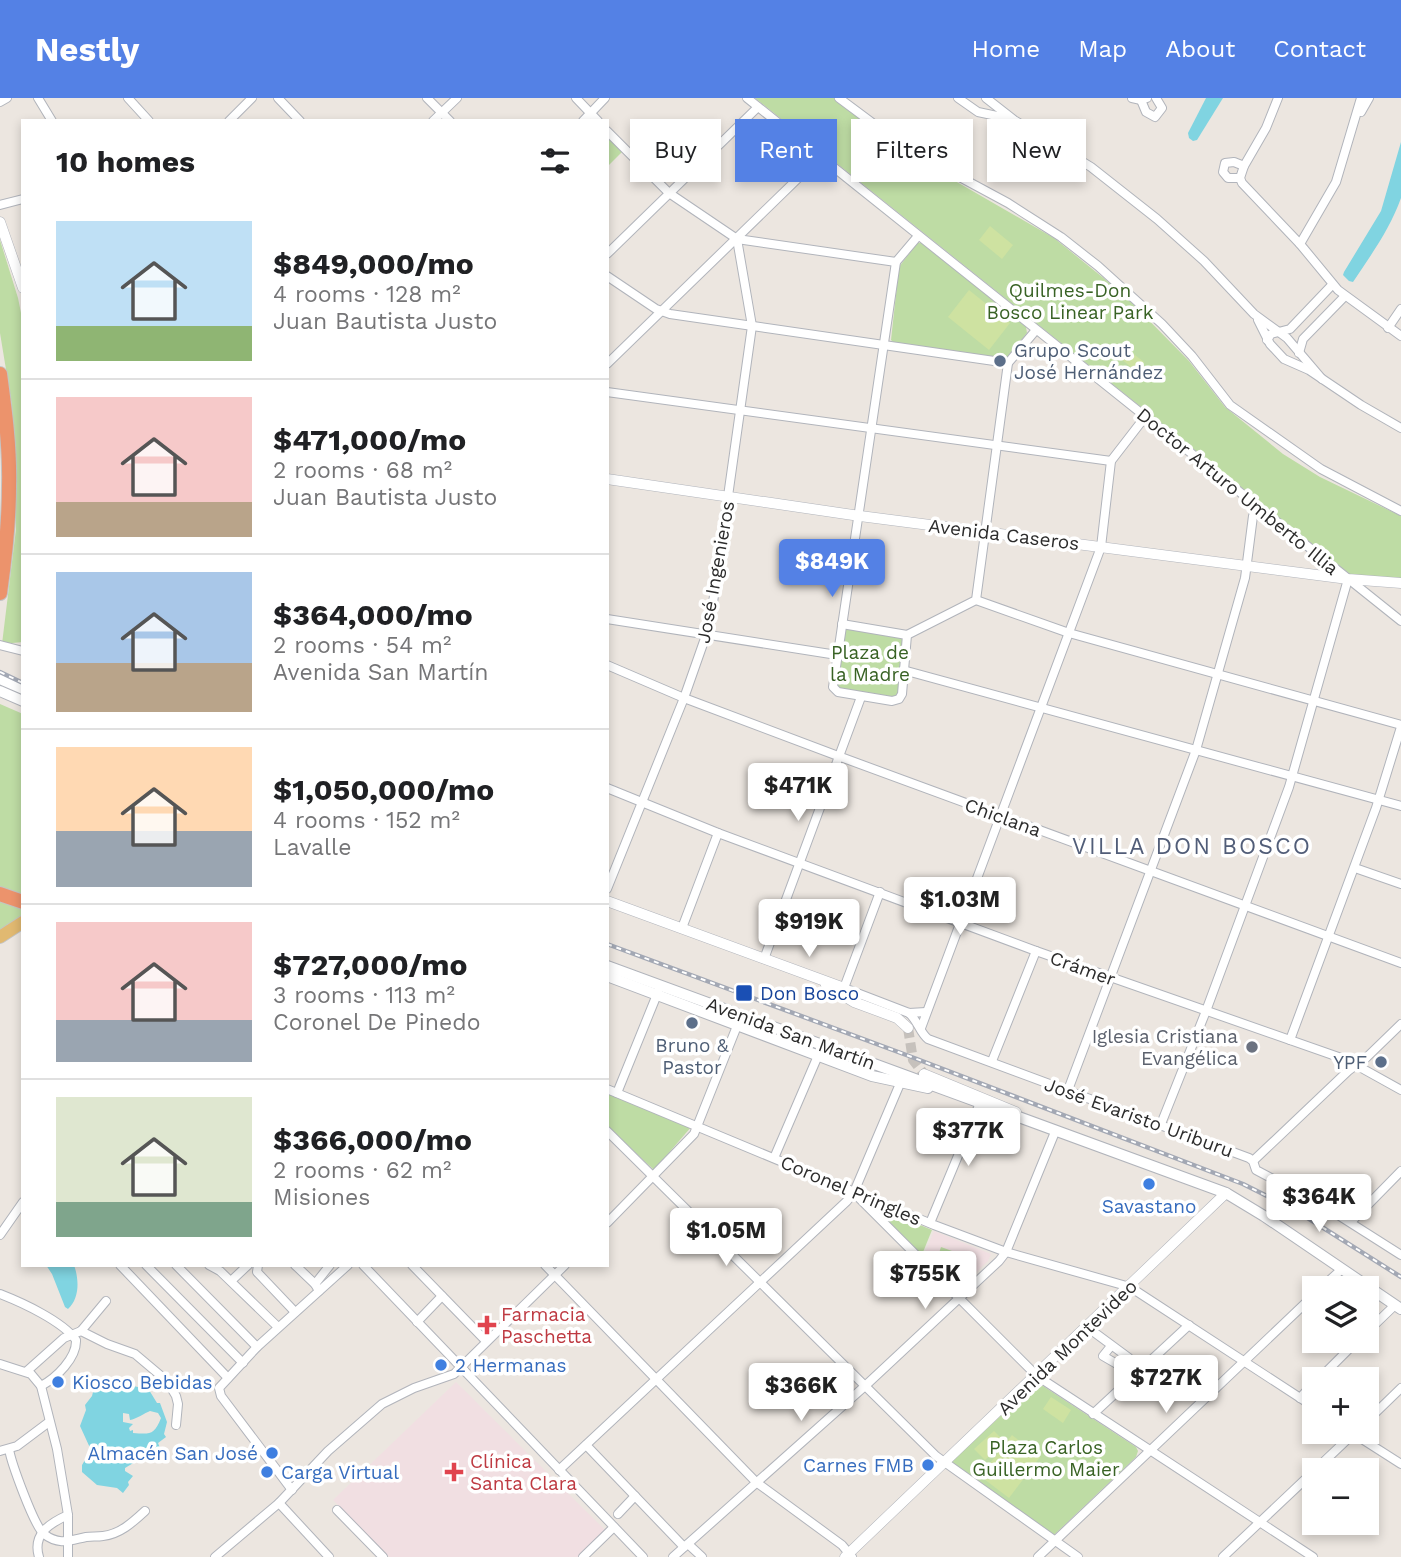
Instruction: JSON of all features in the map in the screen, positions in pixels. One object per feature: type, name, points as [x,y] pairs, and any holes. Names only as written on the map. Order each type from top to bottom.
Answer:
[{"type":"highway","points":[[0,373],[7,432],[9,484],[7,537],[0,593]]},
{"type":"highway","points":[[0,894],[21,901]]},
{"type":"main road","points":[[0,679],[21,688]]},
{"type":"main road","points":[[0,691],[21,700]]},
{"type":"main road","points":[[0,937],[21,923]]},
{"type":"main road","name":"Avenida San Martín","points":[[609,969],[635,976],[658,991]]},
{"type":"main road","name":"Avenida San Martín","points":[[609,977],[739,1020],[821,1051],[872,1076],[902,1078],[977,1102],[1226,1194],[1249,1206],[1398,1307]]},
{"type":"street","points":[[0,102],[7,98]]},
{"type":"street","points":[[38,98],[51,119]]},
{"type":"street","points":[[128,98],[147,119]]},
{"type":"street","points":[[231,119],[252,98]]},
{"type":"street","points":[[278,98],[298,119]]},
{"type":"street","points":[[427,98],[448,119]]},
{"type":"street","points":[[435,119],[457,98]]},
{"type":"street","points":[[576,98],[596,119]]},
{"type":"street","points":[[585,119],[605,98]]},
{"type":"street","name":"Doctor Arturo Umberto Illia","points":[[747,98],[773,119]]},
{"type":"street","points":[[839,98],[906,148],[1008,202],[1061,237],[1098,266],[1162,324],[1192,356],[1230,405],[1321,469],[1401,511]]},
{"type":"street","points":[[1140,99],[1146,112],[1155,117],[1161,108],[1156,98]]},
{"type":"street","points":[[1278,98],[1240,178],[1245,187],[1300,244],[1332,285],[1401,336]]},
{"type":"street","points":[[1300,244],[1332,189],[1356,121],[1361,98]]},
{"type":"street","points":[[1356,121],[1369,98]]},
{"type":"street","points":[[960,99],[984,114],[1009,119]]},
{"type":"street","points":[[984,114],[990,107],[989,99]]},
{"type":"street","points":[[989,99],[1013,119]]},
{"type":"street","points":[[609,252],[758,107]]},
{"type":"street","points":[[609,133],[669,193],[737,239],[896,262]]},
{"type":"street","points":[[1240,178],[1228,178],[1223,173],[1223,166],[1230,161],[1244,166]]},
{"type":"street","points":[[1086,164],[1136,201],[1204,261],[1254,314],[1279,331],[1322,379]]},
{"type":"street","name":"Doctor Arturo Umberto Illia","points":[[837,171],[1401,621]]},
{"type":"street","points":[[609,362],[795,182]]},
{"type":"street","points":[[0,205],[21,200]]},
{"type":"street","points":[[0,222],[21,282]]},
{"type":"street","points":[[907,635],[902,694],[895,701],[838,692],[834,687],[896,262],[918,236]]},
{"type":"street","name":"José Ingenieros","points":[[609,884],[707,635],[752,326],[737,239]]},
{"type":"street","points":[[609,277],[662,313],[1008,363]]},
{"type":"street","points":[[1267,340],[1271,334],[1290,329],[1332,285]]},
{"type":"street","points":[[1290,362],[1300,353],[1302,341],[1307,334],[1345,296]]},
{"type":"street","points":[[1388,327],[1401,309]]},
{"type":"street","points":[[1254,314],[1277,353],[1290,362],[1305,367],[1401,428]]},
{"type":"street","points":[[976,600],[1008,363],[1037,330]]},
{"type":"street","points":[[609,391],[1111,461]]},
{"type":"street","points":[[921,1028],[1101,547],[1111,461],[1145,417]]},
{"type":"street","name":"Avenida Caseros","points":[[609,479],[860,516],[1348,579],[1401,583]]},
{"type":"street","points":[[1068,1090],[1196,750],[1247,566],[1253,516],[1257,507]]},
{"type":"street","points":[[1161,1125],[1292,776],[1348,579]]},
{"type":"street","points":[[842,624],[907,635],[976,600],[1069,633],[1401,726],[1355,868],[1290,1040]]},
{"type":"street","points":[[609,619],[837,655]]},
{"type":"street","points":[[0,645],[21,650]]},
{"type":"street","name":"Chiclana","points":[[609,666],[684,698],[838,756],[1401,963]]},
{"type":"street","points":[[903,670],[1401,806]]},
{"type":"street","points":[[764,959],[861,697]]},
{"type":"street","name":"Crámer","points":[[609,789],[718,833],[1036,951],[1357,1064],[1401,1090]]},
{"type":"street","points":[[682,928],[718,833]]},
{"type":"street","points":[[1355,868],[1401,884]]},
{"type":"street","points":[[844,988],[880,892]]},
{"type":"street","points":[[609,902],[909,1013],[926,1012]]},
{"type":"street","points":[[992,1061],[1036,951]]},
{"type":"street","points":[[817,978],[847,998],[897,1018],[908,1028]]},
{"type":"street","points":[[617,1093],[658,991]]},
{"type":"street","name":"José Evaristo Uriburu","points":[[909,1013],[928,1039],[1253,1161],[1256,1170],[1300,1192],[1399,1251]]},
{"type":"street","points":[[609,1221],[694,1134],[739,1020]]},
{"type":"street","points":[[1253,1161],[1401,1024]]},
{"type":"street","points":[[774,1158],[821,1051]]},
{"type":"street","points":[[925,1074],[1003,1105],[1041,1126]]},
{"type":"street","points":[[559,1470],[847,1201],[902,1078]]},
{"type":"street","name":"Coronel Pringles","points":[[609,1090],[853,1192],[1006,1252],[1130,1287],[1300,1398]]},
{"type":"street","points":[[930,1223],[977,1102]]},
{"type":"street","points":[[673,1557],[959,1300],[1006,1252],[1055,1132]]},
{"type":"street","points":[[609,1133],[945,1463],[1078,1557]]},
{"type":"street","points":[[1351,1222],[1401,1171]]},
{"type":"street","points":[[853,1192],[1037,1376],[1313,1557]]},
{"type":"street","name":"Avenida Montevideo","points":[[849,1556],[1226,1194]]},
{"type":"street","points":[[0,1235],[21,1205]]},
{"type":"street","points":[[122,1267],[228,1378]]},
{"type":"street","points":[[148,1267],[243,1363]]},
{"type":"street","points":[[178,1267],[257,1347]]},
{"type":"street","points":[[230,1281],[246,1267]]},
{"type":"street","points":[[258,1267],[257,1272],[295,1312]]},
{"type":"street","points":[[297,1267],[317,1288]]},
{"type":"street","points":[[317,1288],[329,1267]]},
{"type":"street","points":[[292,1490],[221,1396],[219,1388],[317,1288],[345,1267]]},
{"type":"street","points":[[368,1267],[416,1322],[643,1557]]},
{"type":"street","points":[[414,1267],[486,1340]]},
{"type":"street","points":[[547,1267],[755,1482],[842,1545],[849,1556]]},
{"type":"street","points":[[215,1557],[279,1503],[328,1451],[382,1404],[414,1388],[452,1375],[563,1267]]},
{"type":"street","points":[[220,1268],[278,1327]]},
{"type":"street","points":[[1334,1276],[1342,1269]]},
{"type":"street","points":[[0,1294],[76,1332],[135,1354],[167,1381],[176,1396],[177,1425]]},
{"type":"street","points":[[416,1322],[442,1296]]},
{"type":"street","points":[[27,1371],[76,1332],[106,1301]]},
{"type":"street","points":[[1038,1557],[1302,1305]]},
{"type":"street","points":[[1379,1322],[1398,1307]]},
{"type":"street","points":[[1093,1414],[1189,1325]]},
{"type":"street","points":[[1087,1327],[1111,1346]]},
{"type":"street","points":[[41,1386],[65,1366],[75,1353],[76,1332]]},
{"type":"street","points":[[1331,1367],[1345,1353]]},
{"type":"street","points":[[0,1364],[27,1371],[41,1386],[57,1449],[68,1515],[68,1557]]},
{"type":"street","points":[[1379,1409],[1401,1388]]},
{"type":"street","points":[[40,1557],[38,1549],[41,1532],[5,1450],[49,1422]]},
{"type":"street","points":[[1327,1458],[1341,1444]]},
{"type":"street","points":[[1371,1444],[1401,1464]]},
{"type":"street","points":[[586,1445],[686,1546],[702,1557]]},
{"type":"street","points":[[1223,1557],[1302,1482]]},
{"type":"street","points":[[618,1514],[635,1496]]},
{"type":"street","points":[[279,1503],[330,1557]]},
{"type":"street","points":[[337,1510],[383,1557]]},
{"type":"street","points":[[41,1532],[68,1542],[88,1536],[105,1536],[117,1532],[145,1511]]},
{"type":"street","points":[[41,1532],[68,1515]]},
{"type":"street","points":[[583,1557],[614,1527]]},
{"type":"shaded area","points":[[934,1231],[991,1254],[988,1261],[961,1287],[955,1287],[924,1255]]},
{"type":"shaded area","name":"Clínica Santa Clara","points":[[456,1382],[606,1531],[579,1557],[389,1557],[333,1500]]},
{"type":"green space","name":"Quilmes-Don Bosco Linear Park","points":[[755,98],[835,98],[864,119],[851,119],[851,175],[837,164],[837,119],[781,119]]},
{"type":"green space","points":[[609,137],[623,151],[609,165]]},
{"type":"green space","name":"Quilmes-Don Bosco Linear Park","points":[[860,182],[957,182],[1054,238],[1122,293],[1189,361],[1225,407],[1283,454],[1320,477],[1401,516],[1401,579],[1351,575]]},
{"type":"green space","points":[[990,226],[1013,245],[1002,259],[979,240]]},
{"type":"green space","points":[[0,240],[21,313],[21,642],[2,644],[16,529],[12,406],[0,333]]},
{"type":"green space","points":[[917,243],[923,243],[1026,327],[1027,333],[1006,359],[894,343],[891,340],[899,267]]},
{"type":"green space","points":[[969,290],[1010,323],[989,350],[948,317]]},
{"type":"green space","points":[[1122,345],[1144,362],[1137,372],[1115,354]]},
{"type":"green space","name":"Plaza de la Madre","points":[[842,624],[907,635],[899,699],[835,690]]},
{"type":"green space","points":[[0,704],[21,713],[21,897],[0,890]]},
{"type":"green space","points":[[0,898],[21,904],[21,920],[0,933]]},
{"type":"green space","points":[[609,1094],[692,1126],[654,1170],[609,1128]]},
{"type":"green space","points":[[865,1202],[932,1230],[921,1257]]},
{"type":"green space","points":[[941,1247],[963,1255],[957,1270],[973,1276],[961,1287],[955,1287],[937,1268],[943,1255],[939,1253]]},
{"type":"green space","name":"Plaza Carlos Guillermo Maier","points":[[1037,1382],[1136,1447],[1138,1451],[1136,1457],[1054,1535],[952,1461]]},
{"type":"green space","points":[[1051,1397],[1071,1410],[1063,1423],[1043,1409]]},
{"type":"green space","points":[[994,1431],[1005,1442],[985,1460],[974,1449]]},
{"type":"green space","points":[[1012,1435],[1040,1457],[1009,1498],[980,1476]]},
{"type":"water","points":[[1206,98],[1223,98],[1197,140],[1193,141],[1188,133]]},
{"type":"water","points":[[1401,142],[1401,198],[1380,242],[1353,282],[1349,281],[1343,275],[1344,272],[1381,211]]},
{"type":"water","points":[[47,1267],[75,1267],[77,1288],[75,1299],[68,1309],[65,1307]]},
{"type":"water","points":[[126,1376],[133,1386],[143,1388],[146,1385],[157,1403],[160,1403],[167,1422],[164,1434],[166,1437],[158,1443],[160,1448],[155,1454],[152,1454],[149,1448],[148,1453],[142,1454],[144,1460],[140,1459],[125,1468],[125,1471],[133,1476],[123,1493],[117,1488],[97,1485],[82,1472],[82,1465],[91,1450],[80,1426],[86,1410],[85,1405],[93,1392],[106,1382],[122,1382]],"holes":[[[150,1411],[158,1413],[161,1418],[150,1433],[133,1433],[129,1428],[133,1424],[123,1422],[123,1413],[129,1414],[130,1420]]]},
{"type":"tunnel","points":[[908,1028],[913,1060],[924,1074]]},
{"type":"railway","points":[[0,672],[21,682]]},
{"type":"railway","points":[[609,945],[1243,1184],[1295,1210],[1401,1277]]},
{"type":"place","name":"Grupo Scout José Hernández","points":[[1000,361]]},
{"type":"place","name":"Don Bosco","points":[[744,993]]},
{"type":"place","name":"Bruno & Pastor","points":[[692,1023]]},
{"type":"place","name":"Iglesia Cristiana Evangélica","points":[[1252,1047]]},
{"type":"place","name":"YPF","points":[[1381,1062]]},
{"type":"place","name":"Savastano","points":[[1149,1184]]},
{"type":"place","name":"Farmacia Paschetta","points":[[487,1325]]},
{"type":"place","name":"2 Hermanas","points":[[441,1365]]},
{"type":"place","name":"Kiosco Bebidas","points":[[58,1382]]},
{"type":"place","name":"Almacén San José","points":[[272,1453]]},
{"type":"place","name":"Carnes FMB","points":[[928,1465]]},
{"type":"place","name":"Carga Virtual","points":[[267,1472]]},
{"type":"place","name":"Clínica Santa Clara","points":[[454,1472]]},
{"type":"district","name":"VILLA DON BOSCO","points":[[1192,846]]}]
